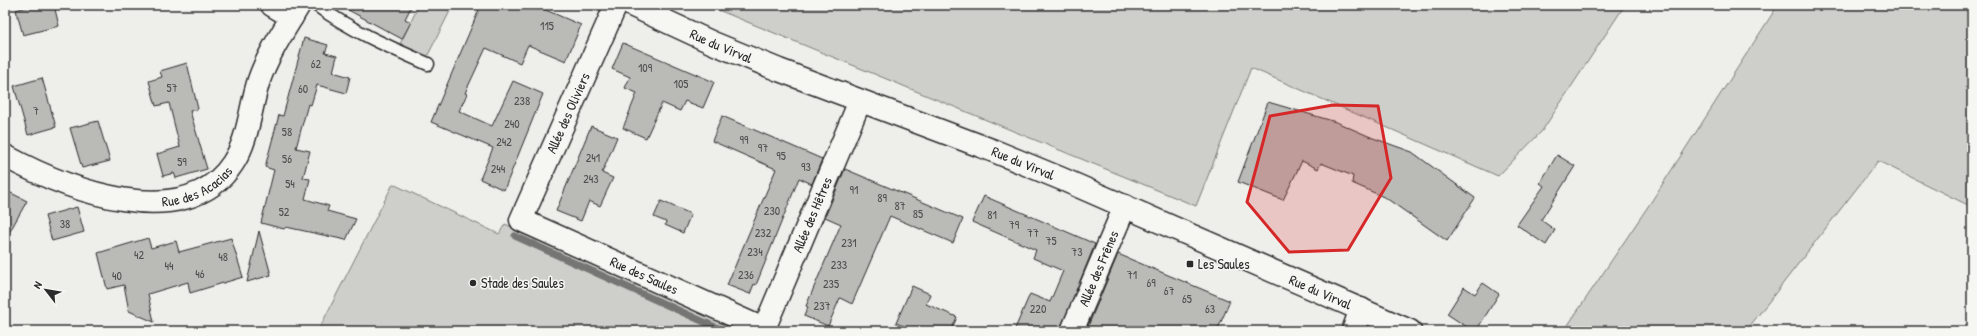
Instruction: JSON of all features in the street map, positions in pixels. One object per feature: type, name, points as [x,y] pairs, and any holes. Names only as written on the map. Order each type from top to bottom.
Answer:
[{"type":"street","name":"Rue des Acacias","points":[[5,156],[70,186],[112,198],[129,200],[166,200],[197,193],[223,176],[236,157],[247,127],[259,79],[295,11],[272,5]]},
{"type":"street","name":"Allée des Oliviers","points":[[521,220],[616,5]]},
{"type":"street","name":"Rue du Virval","points":[[631,5],[739,54],[994,151],[1125,206],[1410,331]]},
{"type":"street","name":"Allée des Hêtres","points":[[766,330],[860,101]]},
{"type":"street","name":"Allée des Frênes","points":[[1072,331],[1125,206]]},
{"type":"street","name":"Rue des Saules","points":[[521,220],[766,330]]},
{"type":"street","points":[[1352,331],[1361,309]]},
{"type":"lane","points":[[316,5],[334,19],[366,36],[428,64]]},
{"type":"highlighted area","points":[[1333,105],[1378,106],[1391,178],[1348,250],[1289,252],[1247,202],[1270,116]]},
{"type":"shaded area","points":[[419,5],[439,5],[450,11],[427,57],[400,44]]},
{"type":"shaded area","points":[[706,5],[1625,5],[1542,131],[1498,176],[1251,68],[1196,206]]},
{"type":"shaded area","points":[[1778,5],[1972,5],[1972,207],[1878,161],[1746,331],[1564,331],[1651,202]]},
{"type":"shaded area","name":"Stade des Saules","points":[[393,184],[499,234],[505,224],[747,331],[318,331]]},
{"type":"building","points":[[33,5],[54,5],[59,26],[23,35],[16,10]]},
{"type":"building","points":[[339,5],[412,5],[405,19],[411,22],[402,39]]},
{"type":"building","points":[[481,5],[534,5],[581,25],[566,61],[528,45],[520,63],[486,48],[465,93],[467,94],[459,111],[492,126],[513,81],[543,94],[504,190],[480,179],[493,148],[431,122]]},
{"type":"building","points":[[304,38],[328,45],[325,53],[337,56],[333,72],[350,77],[346,93],[317,85],[311,105],[308,104],[296,148],[310,151],[303,178],[310,179],[305,199],[329,206],[327,211],[356,219],[346,240],[286,227],[284,229],[261,223],[274,170],[265,167],[279,115],[283,116]]},
{"type":"building","points":[[623,43],[714,82],[703,108],[685,101],[680,111],[662,103],[646,138],[623,128],[637,93],[625,88],[630,77],[612,69]]},
{"type":"building","points":[[187,63],[198,109],[190,111],[207,169],[176,178],[174,173],[163,176],[157,154],[180,147],[169,103],[156,106],[149,81],[162,77],[160,71]]},
{"type":"building","points":[[42,78],[56,127],[28,135],[14,86]]},
{"type":"building","points":[[1268,102],[1336,122],[1373,138],[1412,152],[1475,198],[1447,241],[1386,198],[1352,183],[1353,176],[1321,163],[1318,169],[1302,161],[1283,200],[1238,182]]},
{"type":"building","points":[[722,116],[822,159],[812,184],[799,178],[756,285],[754,284],[750,294],[727,285],[776,169],[712,141]]},
{"type":"building","points":[[98,121],[110,161],[82,168],[70,128]]},
{"type":"building","points":[[591,126],[617,137],[602,173],[613,178],[600,206],[589,201],[581,221],[556,211]]},
{"type":"building","points":[[1557,155],[1575,166],[1541,220],[1555,230],[1546,245],[1517,225],[1544,186],[1540,183]]},
{"type":"building","points":[[845,169],[963,219],[953,243],[890,216],[852,304],[840,298],[828,326],[804,316],[808,307],[806,306],[841,224],[825,217]]},
{"type":"building","points":[[5,190],[27,201],[5,240]]},
{"type":"building","points":[[984,196],[1095,244],[1060,331],[1014,331],[1030,294],[1050,302],[1063,271],[1033,258],[1036,250],[972,222]]},
{"type":"building","points":[[661,201],[691,214],[683,233],[665,225],[666,222],[654,217]]},
{"type":"building","points":[[77,207],[84,232],[52,241],[45,216]]},
{"type":"building","points":[[259,231],[271,275],[247,282]]},
{"type":"building","points":[[148,238],[151,248],[176,241],[179,252],[231,238],[243,277],[190,293],[188,282],[148,294],[154,322],[129,311],[124,285],[107,289],[98,253]]},
{"type":"building","points":[[1118,254],[1230,301],[1217,331],[1086,331]]},
{"type":"building","points":[[1483,283],[1499,294],[1476,331],[1473,331],[1447,314],[1464,287],[1475,294]]},
{"type":"building","points":[[912,286],[930,294],[926,304],[957,317],[951,331],[916,331],[896,323]]},
{"type":"waterway","points":[[515,236],[724,331]]},
{"type":"place","name":"Les Saules","points":[[1190,264]]},
{"type":"place","name":"Stade des Saules","points":[[473,283]]}]
